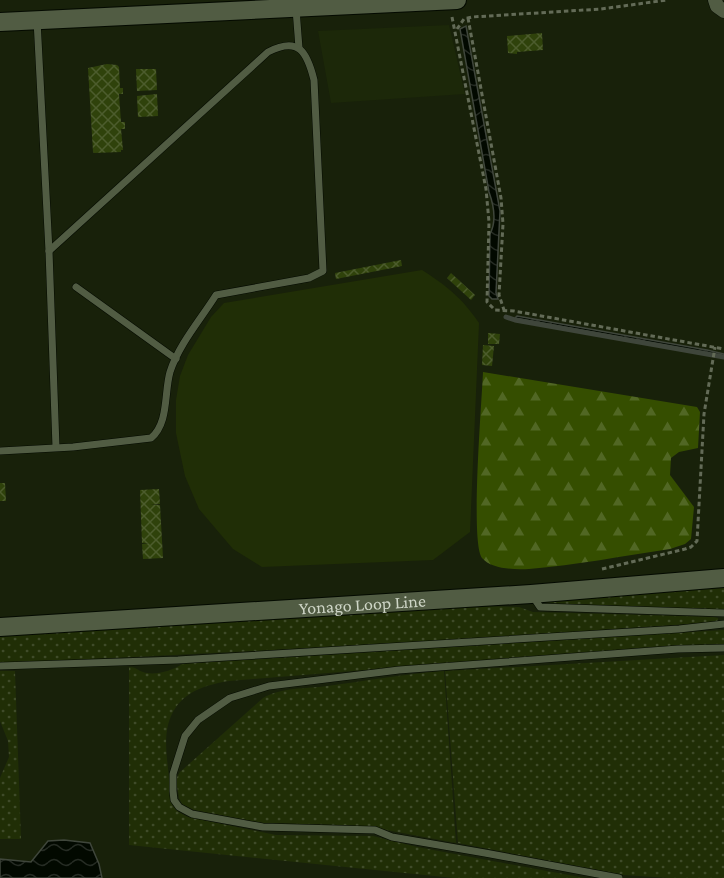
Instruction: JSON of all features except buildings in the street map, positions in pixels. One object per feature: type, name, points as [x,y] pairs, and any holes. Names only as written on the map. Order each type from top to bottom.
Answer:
[{"type":"main road","points":[[0,22],[37,20],[118,8],[296,9],[457,0]]},
{"type":"main road","name":"Yonago Loop Line","points":[[0,627],[531,594],[724,578]]},
{"type":"street","points":[[715,0],[717,6],[724,11]]},
{"type":"lane","points":[[0,451],[73,447],[151,438],[158,432],[161,423],[171,371],[176,359],[216,295],[309,278],[323,271],[314,80],[309,60],[299,48],[296,9]]},
{"type":"lane","points":[[37,20],[56,447]]},
{"type":"lane","points":[[49,251],[268,52],[286,45],[299,48]]},
{"type":"lane","points":[[76,286],[176,359]]},
{"type":"lane","points":[[531,594],[540,607],[724,614]]},
{"type":"lane","points":[[0,666],[178,660],[679,629],[724,624]]},
{"type":"lane","points":[[619,878],[392,837],[375,830],[263,827],[192,814],[179,807],[174,800],[173,774],[185,736],[198,720],[230,698],[269,686],[399,670],[678,649],[724,648]]},
{"type":"path","points":[[450,0],[486,189],[489,222],[487,302],[495,310],[724,349]]},
{"type":"path","points":[[458,29],[468,18],[601,9],[667,0]]},
{"type":"path","points":[[468,18],[501,198],[503,224],[499,295],[504,310]]},
{"type":"path","points":[[599,570],[685,549],[697,541],[704,414],[715,347]]},
{"type":"shaded area","points":[[449,25],[465,94],[331,103],[318,31]]},
{"type":"shaded area","points":[[422,270],[454,293],[479,323],[470,532],[433,560],[262,567],[233,549],[199,509],[185,476],[176,433],[176,400],[180,376],[188,355],[211,317],[224,303]]},
{"type":"shaded area","points":[[724,586],[724,610],[541,601]]},
{"type":"shaded area","points":[[480,606],[519,607],[533,612],[713,617],[718,620],[716,622],[448,640],[0,663],[0,635]]},
{"type":"shaded area","points":[[724,630],[724,644],[229,681],[193,692],[181,701],[171,715],[166,742],[170,799],[172,805],[180,813],[188,817],[276,835],[373,836],[417,847],[585,878],[454,878],[129,845],[129,667],[143,672],[158,673],[182,664]]},
{"type":"shaded area","points":[[724,655],[724,878],[624,875],[458,843],[445,671]]},
{"type":"shaded area","points":[[0,671],[15,671],[21,839],[0,839],[0,778],[9,757],[8,741],[0,721]]},
{"type":"shaded area","points":[[444,671],[456,843],[376,828],[263,823],[194,810],[182,804],[179,798],[176,779],[180,772],[270,694],[294,689]]},
{"type":"green space","points":[[483,372],[697,407],[700,412],[698,448],[679,452],[671,458],[670,475],[694,507],[691,539],[685,544],[670,549],[547,567],[510,569],[486,562],[482,558],[479,547],[477,526]]},
{"type":"water","points":[[466,26],[500,211],[496,293],[498,299],[492,299],[489,296],[490,234],[494,224],[494,213],[460,29]]},
{"type":"water","points":[[517,316],[707,350],[724,354],[724,356],[515,318]]},
{"type":"water","points":[[48,841],[90,843],[102,878],[0,878],[0,859],[31,862]]},
{"type":"waterway","points":[[506,317],[724,357]]}]
